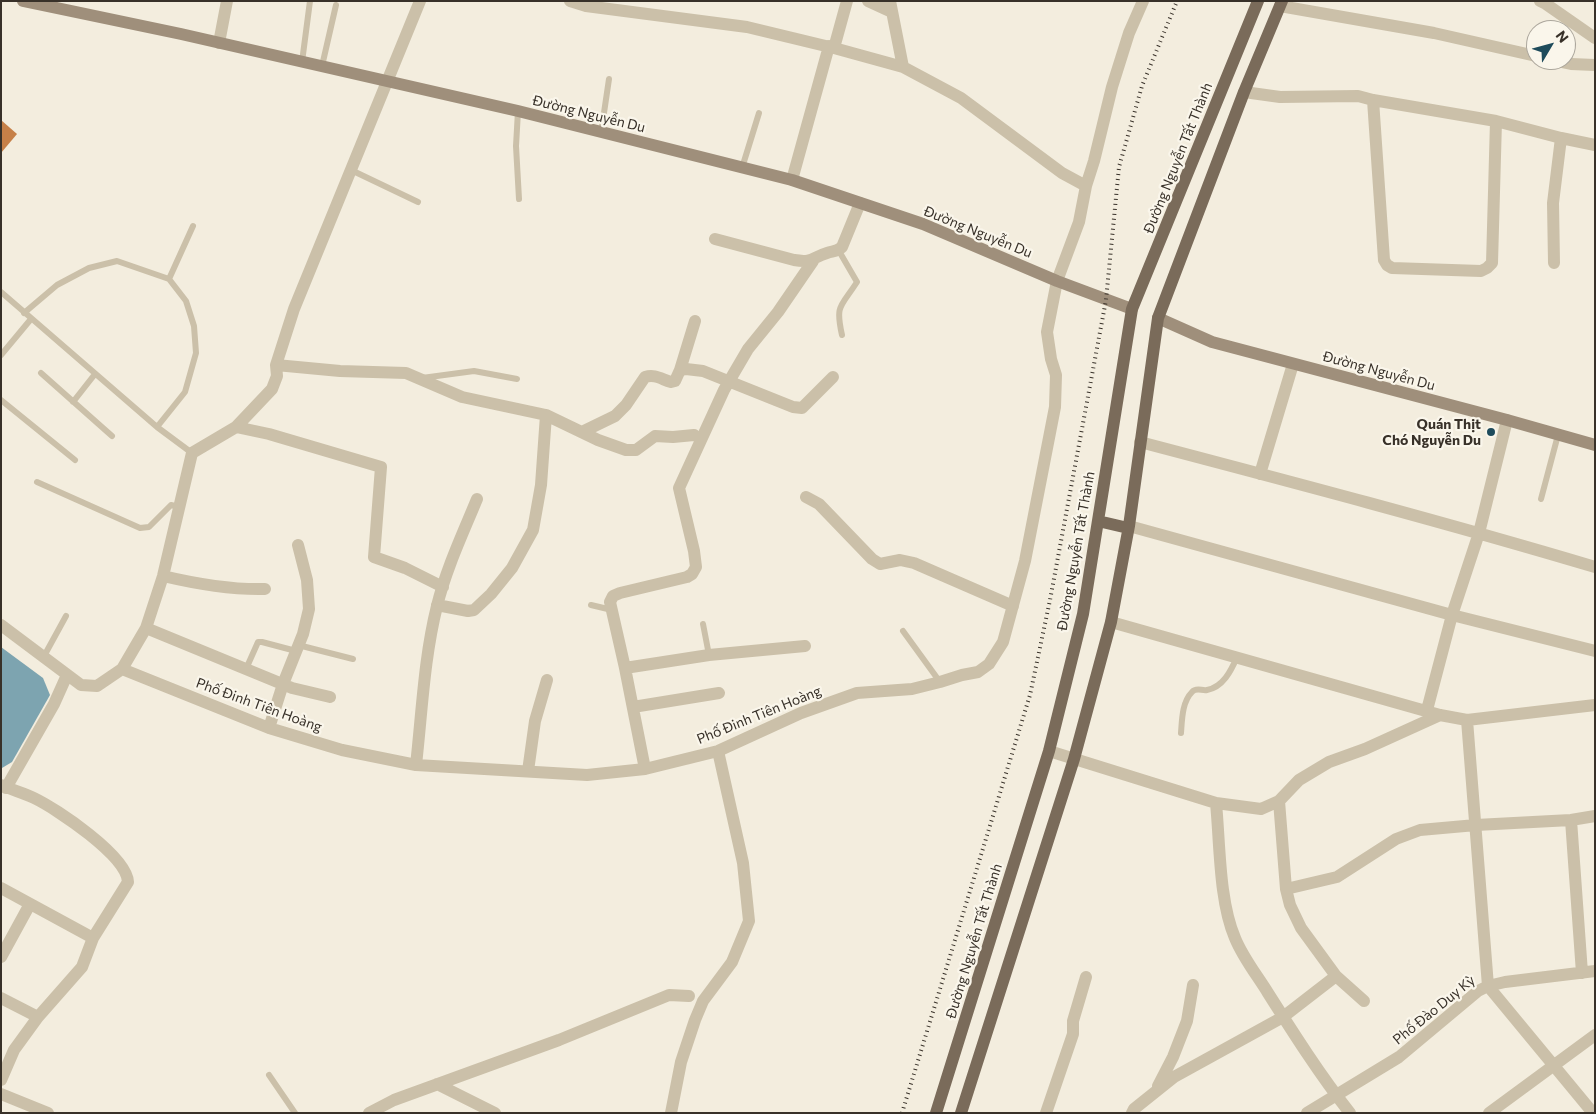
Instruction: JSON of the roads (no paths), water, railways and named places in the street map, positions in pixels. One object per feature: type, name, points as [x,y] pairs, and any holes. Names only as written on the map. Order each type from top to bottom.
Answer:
[{"type":"main road","name":"Đường Nguyễn Tất Thành","points":[[937,1112],[1049,751],[1082,614],[1132,309],[1258,1]]},
{"type":"main road","points":[[960,1113],[1074,759],[1111,622],[1128,527],[1158,318],[1244,92],[1281,4]]},
{"type":"main road","points":[[1224,84],[1244,92]]},
{"type":"main road","points":[[1098,521],[1128,527]]},
{"type":"street","name":"Đường Nguyễn Du","points":[[23,1],[40,3],[518,111],[792,180],[923,224],[1132,309]]},
{"type":"street","points":[[219,43],[227,1]]},
{"type":"street","points":[[1,625],[81,685],[97,686],[122,669],[146,628],[163,576],[192,453],[236,427],[272,389],[277,376],[276,364],[294,309],[420,1]]},
{"type":"street","points":[[571,1],[586,6],[747,27],[831,47],[903,68],[961,98],[1062,173],[1086,186]]},
{"type":"street","points":[[792,180],[831,47],[847,1]]},
{"type":"street","points":[[868,1],[891,7],[903,68]]},
{"type":"street","name":"Phố Đinh Tiên Hoàng","points":[[122,669],[269,728],[342,750],[416,765],[587,775],[646,769],[718,751],[801,713],[857,693],[912,689],[978,672],[989,664],[1003,642],[1025,561],[1055,407],[1056,375],[1050,358],[1047,332],[1057,280],[1079,222],[1086,186],[1112,87],[1129,33],[1143,1]]},
{"type":"street","points":[[1540,1],[1595,38]]},
{"type":"street","points":[[1281,4],[1434,33],[1526,54]]},
{"type":"street","points":[[1576,64],[1595,65]]},
{"type":"street","points":[[1244,92],[1280,97],[1358,96],[1496,121],[1595,145]]},
{"type":"street","points":[[1373,100],[1384,260],[1392,268],[1480,271],[1488,268],[1492,263],[1496,121]]},
{"type":"street","points":[[1554,263],[1554,203],[1561,138]]},
{"type":"street","points":[[715,239],[805,262],[826,253],[839,251],[860,203]]},
{"type":"street","points":[[646,769],[610,602],[613,596],[687,577],[692,574],[696,567],[694,552],[679,488],[730,380],[748,349],[778,312],[813,260]]},
{"type":"street","name":"Đường Nguyễn Du","points":[[1158,318],[1212,342],[1595,445]]},
{"type":"street","points":[[582,432],[615,416],[626,405],[645,377],[656,376],[671,382],[675,381],[695,321]]},
{"type":"street","points":[[276,364],[340,371],[406,373],[462,397],[546,415],[626,450],[636,450],[655,436],[694,435]]},
{"type":"street","points":[[1260,474],[1293,364]]},
{"type":"street","points":[[680,370],[703,371],[730,380],[792,406],[802,408],[832,377]]},
{"type":"street","points":[[437,605],[468,611],[474,610],[491,594],[512,568],[533,530],[541,484],[546,415]]},
{"type":"street","points":[[1427,710],[1452,615],[1479,533],[1507,420]]},
{"type":"street","points":[[236,427],[269,434],[381,467],[374,557],[405,568],[443,588]]},
{"type":"street","points":[[1140,442],[1479,533],[1595,567]]},
{"type":"street","points":[[806,497],[819,504],[872,560],[880,564],[900,560],[914,562],[1013,606]]},
{"type":"street","points":[[416,765],[425,673],[437,605],[454,552],[478,499]]},
{"type":"street","points":[[1128,527],[1595,652]]},
{"type":"street","points":[[269,728],[283,684],[303,634],[309,610],[307,580],[298,545]]},
{"type":"street","points":[[163,576],[241,590],[265,589]]},
{"type":"street","points":[[1111,622],[1467,720],[1595,705]]},
{"type":"street","points":[[146,628],[292,688],[330,697]]},
{"type":"street","points":[[625,668],[709,655],[805,646]]},
{"type":"street","points":[[1,1080],[14,1050],[38,1017],[82,967],[93,938],[128,882],[126,870],[93,836],[34,798],[3,786],[54,704],[67,675]]},
{"type":"street","points":[[528,771],[535,722],[547,680]]},
{"type":"street","points":[[633,707],[719,693]]},
{"type":"street","points":[[1049,751],[1216,803],[1261,809],[1279,801],[1299,780],[1329,762],[1440,714]]},
{"type":"street","points":[[1467,720],[1488,986],[1593,1113]]},
{"type":"street","points":[[672,1112],[681,1062],[703,1001],[732,962],[749,921],[743,863],[718,751]]},
{"type":"street","points":[[1279,801],[1286,889],[1290,905],[1301,928],[1336,976],[1364,1001]]},
{"type":"street","points":[[1216,803],[1224,894],[1234,937],[1247,962],[1283,1017],[1335,1095],[1350,1113]]},
{"type":"street","points":[[1286,889],[1337,877],[1396,839],[1420,830],[1476,824],[1571,820],[1595,816]]},
{"type":"street","points":[[1571,820],[1589,972]]},
{"type":"street","points":[[1,888],[93,938]]},
{"type":"street","points":[[1,957],[30,904]]},
{"type":"street","name":"Phố Đào Duy Kỳ","points":[[1307,1113],[1400,1057],[1478,991],[1488,986],[1505,982],[1589,972]]},
{"type":"street","points":[[1132,1113],[1134,1109],[1174,1076],[1283,1017],[1336,976]]},
{"type":"street","points":[[1046,1113],[1073,1034],[1073,1021],[1086,978]]},
{"type":"street","points":[[1157,1089],[1173,1057],[1187,1021],[1193,985]]},
{"type":"street","points":[[370,1113],[394,1100],[559,1040],[669,995],[689,996]]},
{"type":"street","points":[[1,998],[38,1017]]},
{"type":"street","points":[[1489,1113],[1595,1035]]},
{"type":"street","points":[[437,1084],[495,1113]]},
{"type":"street","points":[[1,1094],[48,1113]]},
{"type":"lane","points":[[302,62],[310,1]]},
{"type":"lane","points":[[322,66],[336,5]]},
{"type":"lane","points":[[601,133],[609,79]]},
{"type":"lane","points":[[518,111],[516,146],[519,199]]},
{"type":"lane","points":[[742,168],[759,113]]},
{"type":"lane","points":[[351,170],[418,202]]},
{"type":"lane","points":[[168,278],[193,226]]},
{"type":"lane","points":[[839,251],[857,282],[840,306],[838,317],[842,335]]},
{"type":"lane","points":[[24,313],[57,286],[88,268],[118,261],[168,278],[186,302],[194,326],[196,353],[185,392],[157,427]]},
{"type":"lane","points":[[1,292],[157,427],[192,453]]},
{"type":"lane","points":[[1,355],[31,319]]},
{"type":"lane","points":[[418,378],[474,371],[517,379]]},
{"type":"lane","points":[[41,373],[112,436]]},
{"type":"lane","points":[[73,402],[95,374]]},
{"type":"lane","points":[[1,400],[75,460]]},
{"type":"lane","points":[[1541,499],[1558,434]]},
{"type":"lane","points":[[37,482],[140,528],[149,527],[170,505],[179,508]]},
{"type":"lane","points":[[592,605],[612,610]]},
{"type":"lane","points":[[43,658],[66,616]]},
{"type":"lane","points":[[703,624],[709,655]]},
{"type":"lane","points":[[903,631],[940,682]]},
{"type":"lane","points":[[246,669],[258,642],[353,659]]},
{"type":"lane","points":[[1181,733],[1182,718],[1192,691],[1196,689],[1206,690],[1223,680],[1230,674],[1237,657]]},
{"type":"lane","points":[[269,1075],[295,1113]]},
{"type":"water","points":[[1,647],[43,678],[50,695],[12,762],[2,768]]},
{"type":"railway","points":[[902,1113],[1030,695],[1050,600],[1106,300],[1119,167],[1142,86],[1177,1]]},
{"type":"place","name":"Quán Thịt Chó Nguyễn Du","points":[[1491,432]]}]
